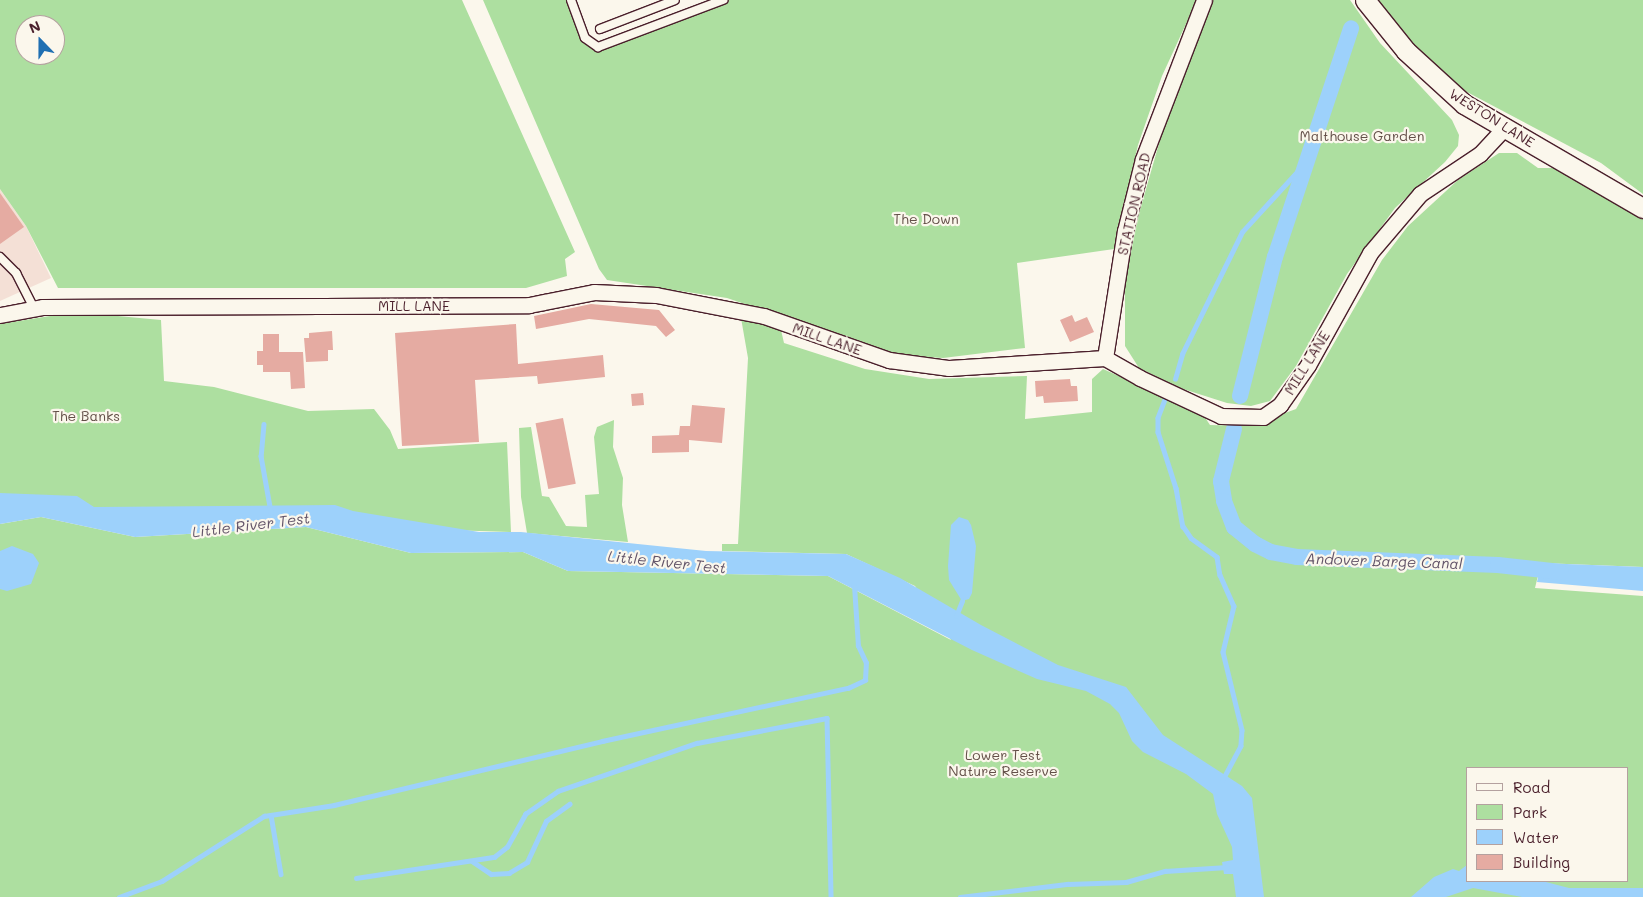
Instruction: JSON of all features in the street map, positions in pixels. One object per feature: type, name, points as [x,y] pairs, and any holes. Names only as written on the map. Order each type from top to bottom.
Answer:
[{"type":"street","name":"STATION ROAD","points":[[1106,358],[1125,231],[1143,159],[1204,0]]},
{"type":"street","name":"WESTON LANE","points":[[1365,0],[1406,51],[1440,85],[1503,129],[1643,208]]},
{"type":"street","name":"MILL LANE","points":[[0,315],[34,308],[528,305],[594,292],[656,294],[706,302],[764,316],[889,360],[949,368],[1106,358],[1221,416],[1263,417],[1280,404],[1308,365],[1370,253],[1420,194],[1480,154],[1503,129]]},
{"type":"lane","points":[[571,0],[585,38],[598,47],[723,0]]},
{"type":"lane","points":[[600,30],[674,0]]},
{"type":"lane","points":[[0,257],[16,273],[34,308]]},
{"type":"shaded area","points":[[0,189],[26,226],[51,278],[0,301]]},
{"type":"green space","points":[[0,0],[462,0],[575,252],[565,259],[567,276],[526,288],[58,288],[26,226],[0,189]]},
{"type":"green space","name":"The Down","points":[[483,0],[571,0],[585,38],[598,47],[719,0],[1197,0],[1162,76],[1138,145],[1114,249],[1017,263],[1025,348],[943,358],[896,355],[727,298],[607,280],[599,269]]},
{"type":"green space","name":"Malthouse Garden","points":[[1213,0],[1350,0],[1380,43],[1452,120],[1459,135],[1458,146],[1445,162],[1395,208],[1347,274],[1296,366],[1270,401],[1251,406],[1227,403],[1180,388],[1139,368],[1125,346],[1125,282],[1138,217],[1164,126]]},
{"type":"green space","points":[[1375,0],[1643,0],[1643,194],[1601,163],[1448,82],[1402,36]]},
{"type":"green space","name":"Lower Test Nature Reserve","points":[[1499,153],[1517,153],[1538,168],[1557,168],[1643,212],[1643,567],[1541,563],[1535,588],[1643,596],[1643,897],[0,897],[0,524],[41,517],[135,537],[306,527],[411,553],[523,552],[568,571],[828,576],[951,640],[915,586],[846,554],[722,551],[722,544],[738,544],[748,358],[741,318],[781,330],[784,343],[865,369],[929,379],[1027,376],[1025,419],[1092,412],[1092,379],[1103,369],[1202,413],[1210,425],[1250,426],[1296,409],[1382,260],[1408,226],[1458,180]]},
{"type":"green space","name":"The Banks","points":[[75,312],[161,320],[164,381],[214,387],[308,411],[374,409],[390,430],[398,449],[507,442],[511,532],[164,521],[43,497],[0,503],[0,324]]},
{"type":"green space","points":[[614,420],[613,447],[623,478],[622,505],[628,542],[527,533],[521,497],[519,428],[531,427],[542,496],[549,497],[566,526],[587,527],[585,495],[599,494],[594,437],[597,427]]},
{"type":"water","name":"Little River Test","points":[[0,493],[77,496],[94,507],[335,505],[353,511],[479,532],[521,532],[706,551],[846,554],[900,578],[981,625],[1058,665],[1126,687],[1163,735],[1242,786],[1252,798],[1264,897],[1236,897],[1233,874],[1224,874],[1222,862],[1233,860],[1232,847],[1217,814],[1213,794],[1186,774],[1143,752],[1132,741],[1119,713],[1110,704],[1086,691],[1037,679],[972,650],[828,576],[568,571],[523,552],[411,553],[306,527],[135,537],[41,517],[0,524]]},
{"type":"water","points":[[959,517],[968,520],[971,525],[976,546],[972,593],[969,599],[962,601],[949,580],[948,566],[951,525]]},
{"type":"water","points":[[12,546],[33,554],[39,563],[31,584],[7,591],[0,589],[0,551]]},
{"type":"water","points":[[1541,563],[1643,567],[1643,591],[1537,582]]},
{"type":"water","points":[[1466,866],[1466,882],[1546,882],[1569,888],[1643,888],[1643,897],[1522,897],[1473,888],[1446,897],[1411,897],[1434,877],[1453,869],[1459,871]]},
{"type":"building","points":[[0,193],[24,227],[0,244]]},
{"type":"building","points":[[591,304],[659,310],[675,330],[666,337],[656,326],[589,319],[536,329],[534,316]]},
{"type":"building","points":[[1072,315],[1075,322],[1087,317],[1094,332],[1070,342],[1060,320]]},
{"type":"building","points":[[516,324],[518,364],[603,355],[605,377],[538,384],[537,376],[475,380],[479,442],[402,446],[395,333]]},
{"type":"building","points":[[332,331],[333,350],[328,350],[328,361],[306,362],[304,338],[309,338],[309,333]]},
{"type":"building","points":[[263,334],[279,334],[279,352],[303,352],[305,388],[291,389],[290,372],[263,372],[263,365],[257,365],[257,351],[263,351]]},
{"type":"building","points":[[1070,379],[1071,386],[1077,386],[1078,401],[1044,403],[1043,396],[1036,397],[1035,381]]},
{"type":"building","points":[[643,393],[644,405],[632,406],[631,394]]},
{"type":"building","points":[[692,405],[725,408],[722,443],[689,440],[689,452],[652,453],[652,436],[679,435],[680,426],[690,426]]},
{"type":"building","points":[[563,418],[576,484],[548,489],[536,423]]},
{"type":"waterway","name":"Andover Barge Canal","points":[[1240,396],[1275,257],[1351,28]]},
{"type":"waterway","points":[[1175,379],[1182,354],[1242,232],[1305,163]]},
{"type":"waterway","points":[[1166,397],[1158,418],[1158,432],[1176,488],[1183,526],[1191,538],[1217,557],[1220,575],[1234,606],[1223,652],[1242,730],[1241,746],[1223,780]]},
{"type":"waterway","name":"Little River Test","points":[[264,424],[261,456],[271,512]]},
{"type":"waterway","name":"Andover Barge Canal","points":[[1234,429],[1221,481],[1224,501],[1234,527],[1255,544],[1271,552],[1297,557],[1498,565],[1561,572]]},
{"type":"waterway","points":[[119,897],[162,881],[264,816],[334,805],[602,741],[848,688],[865,680],[866,663],[858,646],[854,585]]},
{"type":"waterway","points":[[956,616],[962,601]]},
{"type":"waterway","points":[[356,878],[494,857],[507,847],[525,814],[558,791],[697,743],[827,718],[831,897]]},
{"type":"waterway","points":[[472,861],[491,874],[509,873],[527,862],[546,821],[569,804]]},
{"type":"waterway","points":[[271,815],[281,874]]},
{"type":"waterway","points":[[960,897],[1068,884],[1126,882],[1165,871],[1227,867]]}]
